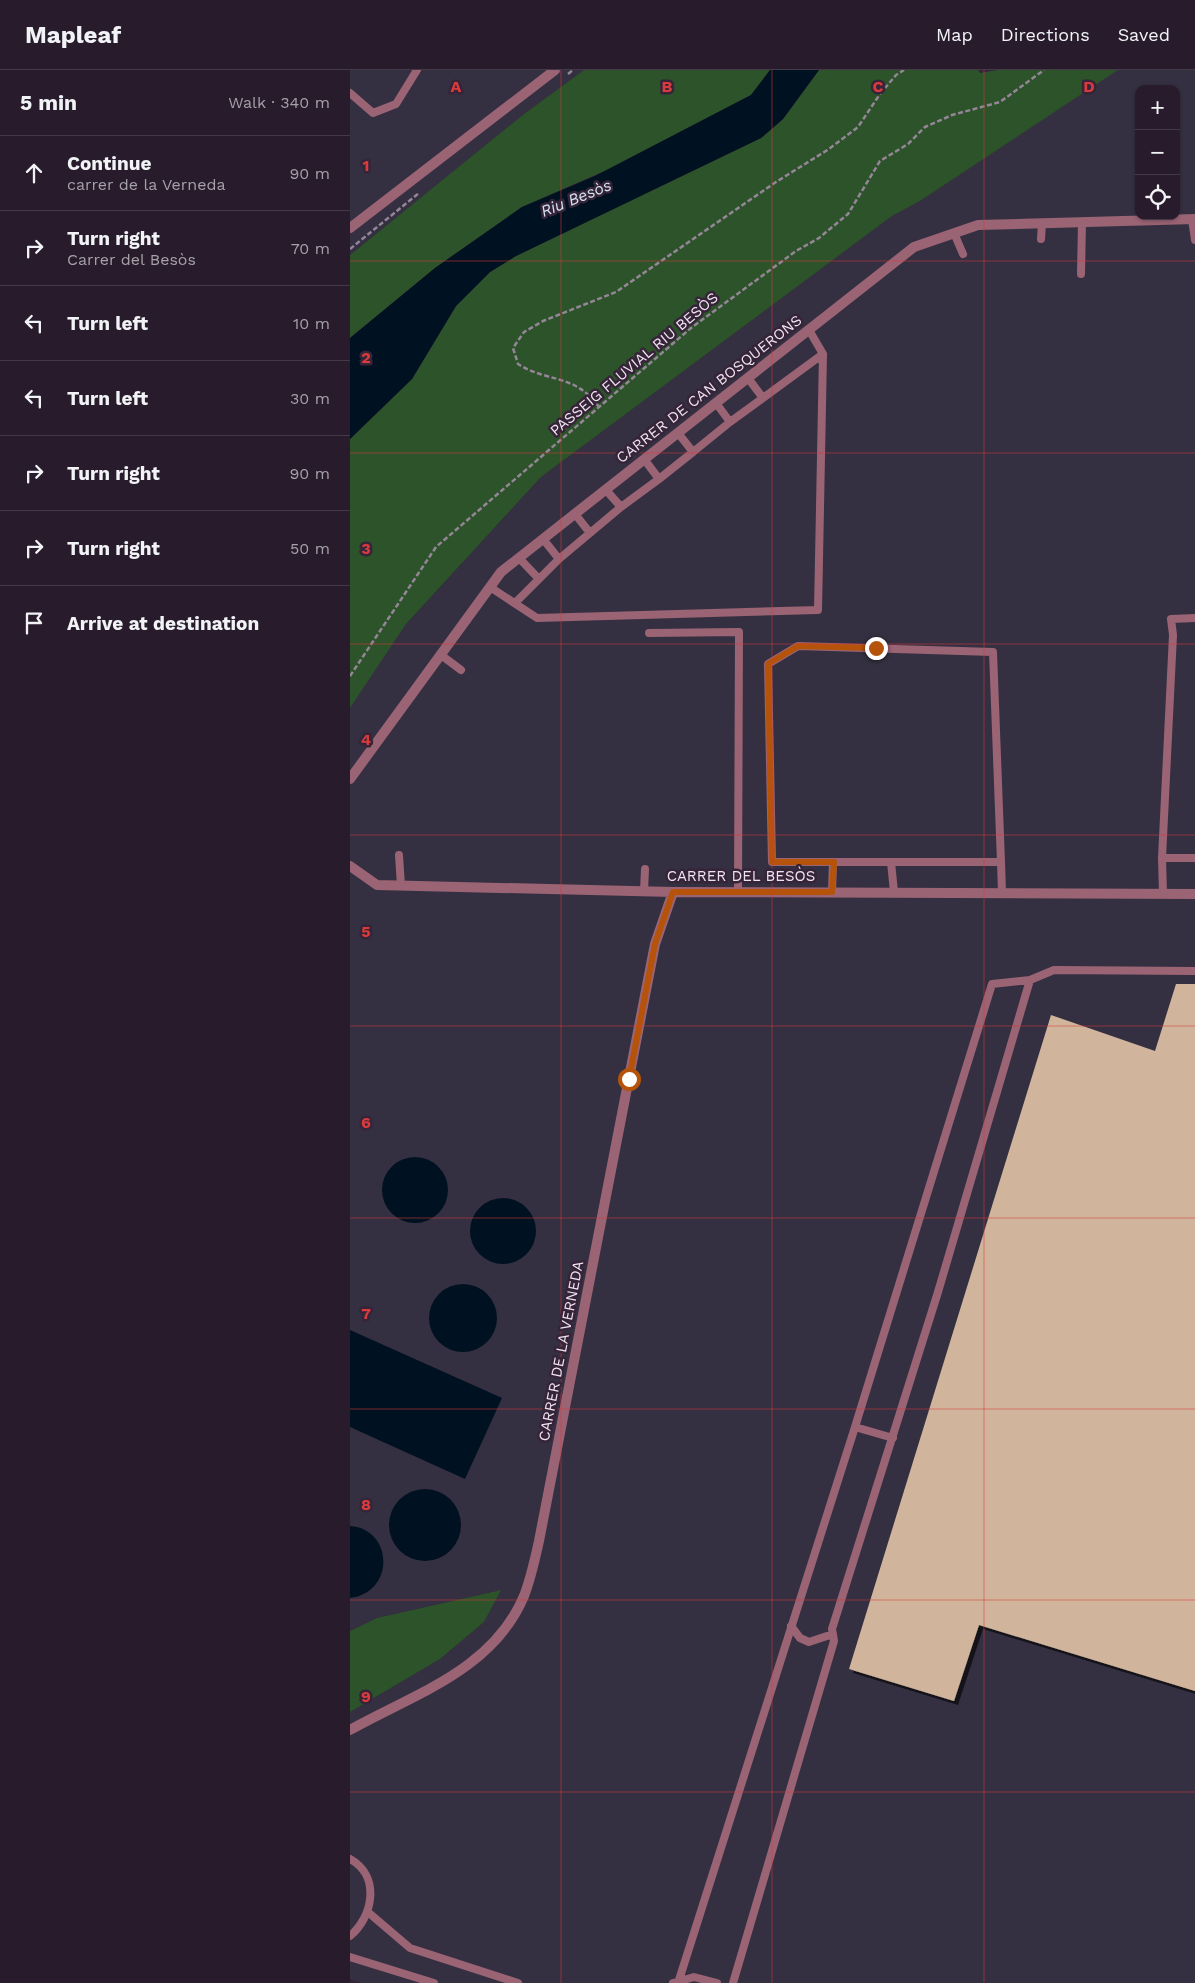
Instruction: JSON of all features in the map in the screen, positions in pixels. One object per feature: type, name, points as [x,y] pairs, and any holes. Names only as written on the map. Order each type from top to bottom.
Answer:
[{"type":"street","points":[[350,228],[555,70]]},
{"type":"street","name":"CARRER DE CAN BOSQUERONS","points":[[350,779],[501,572],[914,247],[978,225],[1194,219]]},
{"type":"street","name":"CARRER DEL BESÒS","points":[[350,866],[377,885],[401,886],[673,892],[1195,894]]},
{"type":"street","name":"CARRER DE LA VERNEDA","points":[[350,1730],[439,1685],[463,1669],[504,1629],[524,1596],[539,1541],[655,944],[673,892]]},
{"type":"lane","points":[[350,94],[373,113],[396,104],[417,70]]},
{"type":"lane","points":[[1194,219],[1195,240]]},
{"type":"lane","points":[[1081,274],[1082,222]]},
{"type":"lane","points":[[1041,239],[1042,224]]},
{"type":"lane","points":[[954,233],[963,254]]},
{"type":"lane","points":[[490,587],[537,618],[818,610],[823,354],[809,330]]},
{"type":"lane","points":[[515,603],[559,559],[620,508],[730,422],[823,354]]},
{"type":"lane","points":[[748,378],[763,398]]},
{"type":"lane","points":[[716,403],[730,422]]},
{"type":"lane","points":[[678,432],[693,452]]},
{"type":"lane","points":[[644,459],[659,479]]},
{"type":"lane","points":[[606,490],[620,508]]},
{"type":"lane","points":[[575,514],[590,533]]},
{"type":"lane","points":[[543,539],[559,559]]},
{"type":"lane","points":[[519,558],[539,579]]},
{"type":"lane","points":[[1163,894],[1162,858],[1173,635],[1171,619],[1195,618]]},
{"type":"lane","points":[[649,634],[739,632],[738,891]]},
{"type":"lane","points":[[1001,862],[772,862],[768,664],[798,646],[993,652],[1001,862],[1002,893]]},
{"type":"lane","points":[[441,655],[461,670]]},
{"type":"lane","points":[[399,855],[401,886]]},
{"type":"lane","points":[[1162,858],[1195,858]]},
{"type":"lane","points":[[832,892],[834,862]]},
{"type":"lane","points":[[891,862],[894,892]]},
{"type":"lane","points":[[644,891],[645,871]]},
{"type":"lane","points":[[717,1983],[702,1977],[676,1981],[791,1626],[992,984],[1030,980],[1054,970],[1195,971]]},
{"type":"lane","points":[[733,1983],[834,1640],[832,1630],[893,1438],[1030,980]]},
{"type":"lane","points":[[854,1427],[893,1438]]},
{"type":"lane","points":[[791,1626],[800,1638],[809,1642],[833,1634]]},
{"type":"lane","points":[[350,1860],[366,1876],[371,1894],[369,1913],[360,1928],[350,1936]]},
{"type":"lane","points":[[369,1913],[410,1948],[518,1983]]},
{"type":"lane","points":[[350,1956],[434,1983]]},
{"type":"path","points":[[599,407],[590,395],[568,381],[531,372],[518,364],[513,348],[524,332],[543,321],[616,292],[776,182],[829,150],[858,128],[880,94],[896,75],[904,70]]},
{"type":"path","name":"PASSEIG FLUVIAL RIU BESÒS","points":[[350,676],[436,547],[691,328],[796,251],[819,238],[848,214],[880,161],[908,144],[925,127],[952,115],[1000,102],[1044,70]]},
{"type":"shaded area","points":[[350,70],[584,70],[524,114],[350,255]]},
{"type":"shaded area","points":[[1118,70],[1195,70],[1195,1983],[363,1983],[350,1979],[350,1712],[440,1659],[484,1622],[500,1590],[377,1618],[350,1631],[350,708],[406,624],[541,477],[892,216],[920,201]]},
{"type":"green space","points":[[584,70],[770,70],[751,95],[609,169],[522,207],[435,268],[350,338],[350,255],[524,114]]},
{"type":"green space","points":[[819,70],[978,70],[980,73],[997,70],[1118,70],[920,201],[892,216],[541,477],[406,624],[350,708],[350,439],[412,379],[456,306],[490,272],[516,256],[761,138],[783,119]]},
{"type":"green space","points":[[501,1590],[484,1622],[440,1659],[350,1712],[350,1631],[377,1618]]},
{"type":"water","name":"Riu Besòs","points":[[770,70],[819,70],[783,119],[761,138],[516,256],[490,272],[456,306],[412,379],[350,439],[350,338],[435,268],[522,207],[595,176],[751,95]]},
{"type":"water","points":[[415,1157],[428,1159],[438,1167],[446,1177],[448,1190],[446,1203],[438,1213],[428,1221],[415,1223],[402,1221],[392,1213],[384,1203],[382,1190],[384,1177],[392,1167],[402,1159]]},
{"type":"water","points":[[503,1198],[516,1201],[526,1208],[533,1218],[536,1231],[533,1244],[526,1254],[516,1261],[503,1264],[490,1261],[480,1254],[473,1244],[470,1231],[473,1218],[480,1208],[490,1201]]},
{"type":"water","points":[[463,1284],[476,1287],[487,1294],[494,1305],[497,1318],[494,1331],[487,1342],[476,1349],[463,1352],[450,1349],[439,1342],[432,1331],[429,1318],[432,1305],[439,1294],[450,1287]]},
{"type":"water","points":[[350,1330],[502,1398],[465,1479],[350,1427]]},
{"type":"water","points":[[432,1489],[451,1499],[459,1511],[461,1525],[459,1539],[451,1551],[439,1559],[418,1561],[399,1551],[391,1539],[389,1518],[399,1499],[411,1491]]},
{"type":"water","points":[[350,1526],[364,1530],[375,1538],[381,1549],[383,1561],[381,1574],[375,1585],[365,1594],[350,1598]]},
{"type":"building","points":[[1176,984],[1195,984],[1195,1691],[979,1625],[954,1701],[849,1669],[1051,1015],[1155,1051]]},
{"type":"route","points":[[629,1079],[655,944],[673,892],[832,892],[834,862],[772,862],[768,664],[798,646],[876,648]]}]
